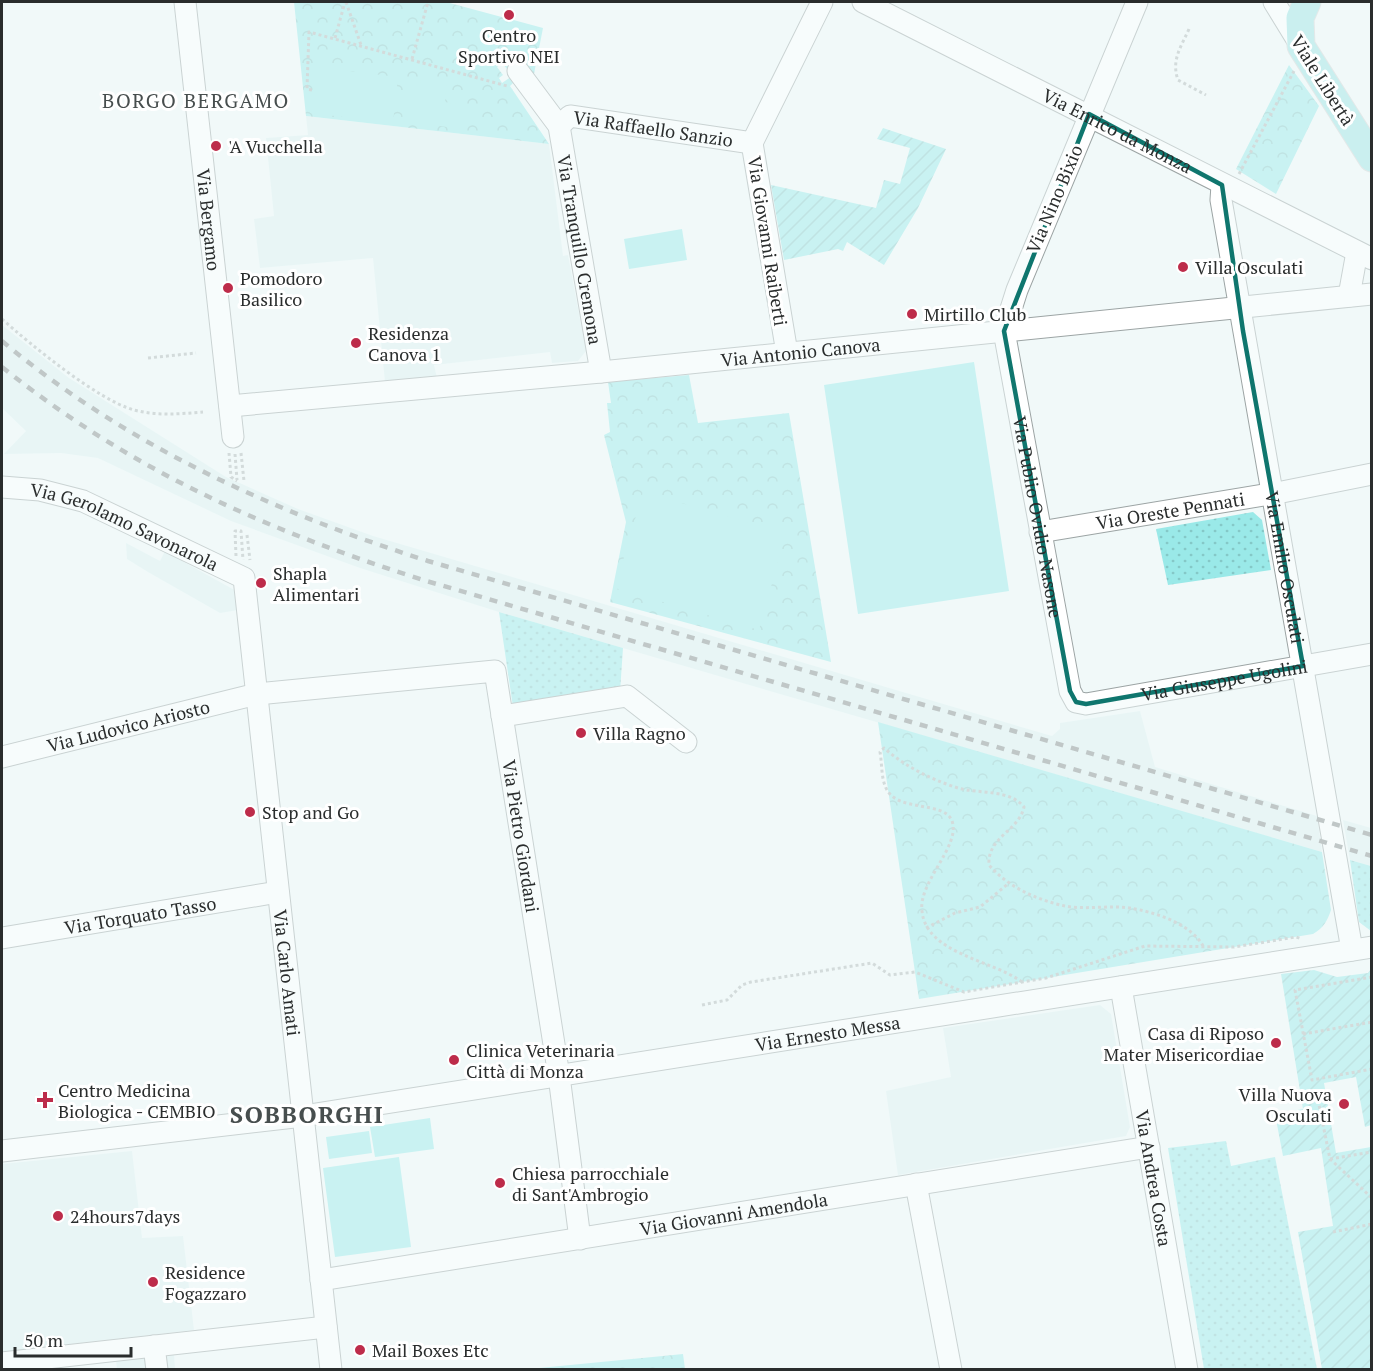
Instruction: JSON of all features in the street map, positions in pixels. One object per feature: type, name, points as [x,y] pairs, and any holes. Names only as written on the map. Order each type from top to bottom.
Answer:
[{"type":"main road","points":[[1303,48],[1300,18],[1307,2]]},
{"type":"main road","name":"Viale Libertà","points":[[1303,48],[1371,158]]},
{"type":"street","name":"Via Bergamo","points":[[185,2],[233,437]]},
{"type":"street","name":"Via Giovanni Raiberti","points":[[787,353],[752,143],[822,2]]},
{"type":"street","name":"Via Enrico da Monza","points":[[863,2],[1089,114],[1226,187],[1364,256]]},
{"type":"street","name":"Via Nino Bixio","points":[[1004,331],[1017,290],[1137,2]]},
{"type":"street","name":"Viale Libertà","points":[[1274,2],[1303,48]]},
{"type":"street","points":[[516,77],[559,126]]},
{"type":"street","name":"Via Raffaello Sanzio","points":[[559,126],[570,116],[752,143]]},
{"type":"street","name":"Via Tranquillo Cremona","points":[[559,126],[601,372]]},
{"type":"street","name":"Via Emilio Osculati","points":[[1226,187],[1221,200],[1271,494],[1302,666],[1362,948]]},
{"type":"street","points":[[1349,296],[1364,256]]},
{"type":"street","name":"Via Antonio Canova","points":[[230,406],[601,372],[1371,294]]},
{"type":"street","name":"Via Publio Ovidio Nasone","points":[[1004,331],[1070,692],[1076,702]]},
{"type":"street","name":"Via Oreste Pennati","points":[[1040,532],[1271,494],[1371,474]]},
{"type":"street","name":"Via Gerolamo Savonarola","points":[[2,487],[40,490],[83,501],[244,570]]},
{"type":"street","name":"Via Carlo Amati","points":[[244,570],[331,1370]]},
{"type":"street","name":"Via Giuseppe Ugolini","points":[[1076,702],[1086,705],[1371,654]]},
{"type":"street","name":"Via Pietro Giordani","points":[[257,694],[495,671],[559,1076],[580,1239]]},
{"type":"street","name":"Via Ludovico Ariosto","points":[[2,757],[257,694]]},
{"type":"street","points":[[502,716],[627,696],[686,742]]},
{"type":"street","name":"Via Torquato Tasso","points":[[2,938],[278,892]]},
{"type":"street","name":"Via Ernesto Messa","points":[[2,1151],[303,1116],[1362,948]]},
{"type":"street","name":"Via Andrea Costa","points":[[1121,987],[1187,1370]]},
{"type":"street","name":"Via Giovanni Amendola","points":[[321,1280],[1149,1147]]},
{"type":"street","points":[[916,1184],[951,1370]]},
{"type":"street","points":[[2,1363],[326,1327]]},
{"type":"street","points":[[154,1346],[157,1370]]},
{"type":"path","points":[[335,39],[346,2]]},
{"type":"path","points":[[346,2],[362,46]]},
{"type":"path","points":[[412,59],[428,2]]},
{"type":"path","points":[[1189,29],[1174,60],[1174,70],[1178,80],[1206,95]]},
{"type":"path","points":[[312,90],[307,89],[309,32],[412,59],[503,87],[516,77]]},
{"type":"path","points":[[1226,187],[1303,48]]},
{"type":"path","points":[[2,319],[67,370],[118,404],[154,414],[203,412]]},
{"type":"path","points":[[148,358],[196,353]]},
{"type":"path","points":[[233,437],[235,459],[237,481],[231,477],[228,442],[233,437]]},
{"type":"path","points":[[233,437],[240,443],[244,481]]},
{"type":"path","points":[[235,531],[241,531],[244,570]]},
{"type":"path","points":[[1022,982],[1009,972],[969,958],[937,938],[926,928],[921,909],[926,889],[954,830],[952,819],[945,812],[896,800],[886,788],[880,752],[884,748],[902,764],[927,777],[960,788],[1001,795],[1019,801],[1024,807],[1022,815],[994,843],[988,854],[989,865],[1009,884],[1038,898],[1066,906],[1128,908],[1153,914],[1192,931],[1204,948]]},
{"type":"path","points":[[926,928],[955,913],[980,907],[1009,884]]},
{"type":"path","points":[[702,1005],[727,1000],[742,985],[751,982],[872,963],[890,975],[915,972],[964,992],[1078,969],[1145,946],[1167,944],[1204,948],[1234,947],[1296,937],[1308,941],[1312,957]]},
{"type":"path","points":[[1371,976],[1295,990],[1312,1080],[1371,1069]]},
{"type":"path","points":[[1303,1034],[1371,1022]]},
{"type":"path","points":[[1318,1100],[1330,1159],[1371,1198]]},
{"type":"path","points":[[1330,1159],[1371,1152]]},
{"type":"path","points":[[1333,1232],[1371,1224]]},
{"type":"highlighted area","points":[[1089,114],[1222,185],[1243,331],[1303,666],[1086,704],[1076,702],[1070,691],[1004,331]]},
{"type":"shaded area","points":[[306,116],[549,144],[563,256],[568,255],[586,351],[578,361],[552,363],[550,352],[434,365],[437,378],[385,382],[373,258],[260,268],[254,219],[274,216],[266,138],[308,135]]},
{"type":"shaded area","points":[[2,325],[69,378],[226,477],[298,509],[373,536],[1052,736],[1060,729],[1060,723],[1140,711],[1155,767],[1317,816],[1322,852],[499,612],[360,568],[231,521],[98,458],[61,453],[4,454],[26,431],[2,408]]},
{"type":"shaded area","points":[[126,543],[160,561],[166,549],[184,562],[238,592],[238,610],[220,613],[148,572],[127,559]]},
{"type":"shaded area","points":[[1343,820],[1371,828],[1371,866],[1350,860]]},
{"type":"shaded area","points":[[1100,1005],[1111,1014],[1130,1127],[1126,1136],[898,1175],[886,1091],[951,1077],[943,1028]]},
{"type":"shaded area","points":[[132,1151],[142,1238],[183,1236],[194,1330],[2,1352],[2,1164]]},
{"type":"shaded area","points":[[174,1354],[175,1369],[117,1369],[116,1361]]},
{"type":"green space","points":[[294,2],[446,2],[543,28],[533,79],[521,60],[507,69],[502,63],[497,67],[503,75],[499,78],[502,83],[512,76],[515,81],[510,86],[549,144],[306,116]]},
{"type":"green space","points":[[1289,65],[1319,106],[1276,194],[1236,169]]},
{"type":"green space","points":[[315,67],[398,77],[393,123],[310,113]]},
{"type":"green space","points":[[421,80],[447,84],[445,102],[461,105],[461,108],[465,109],[462,129],[402,121],[407,82],[420,83]]},
{"type":"green space","points":[[883,128],[946,149],[918,208],[884,265],[847,242],[843,251],[838,249],[784,260],[771,185],[876,208],[884,180],[900,184],[910,148],[877,139]]},
{"type":"green space","points":[[682,229],[687,260],[629,269],[624,239]]},
{"type":"green space","points":[[974,362],[1009,591],[858,614],[824,385]]},
{"type":"green space","points":[[689,375],[698,423],[789,413],[831,662],[610,602],[626,522],[604,435],[610,432],[607,403],[611,403],[608,382]]},
{"type":"green space","points":[[643,492],[786,533],[759,630],[615,588]]},
{"type":"green space","points":[[1253,512],[1262,520],[1271,570],[1168,585],[1156,529]]},
{"type":"green space","points":[[499,612],[623,648],[620,692],[513,707]]},
{"type":"green space","points":[[878,722],[1322,852],[1331,910],[1328,918],[1313,934],[919,999]]},
{"type":"green space","points":[[1350,860],[1371,866],[1371,931],[1359,922]]},
{"type":"green space","points":[[1371,969],[1371,1125],[1365,1127],[1356,1077],[1324,1083],[1336,1153],[1371,1147],[1371,1369],[1322,1369],[1298,1232],[1333,1226],[1321,1148],[1283,1156],[1275,1114],[1303,1109],[1281,974],[1314,970],[1337,977],[1368,973]]},
{"type":"green space","points":[[430,1118],[434,1149],[375,1157],[370,1127]]},
{"type":"green space","points":[[369,1131],[372,1153],[329,1159],[326,1137]]},
{"type":"green space","points":[[1226,1141],[1231,1166],[1275,1157],[1317,1369],[1204,1369],[1168,1148]]},
{"type":"green space","points":[[399,1157],[411,1247],[335,1257],[323,1168]]},
{"type":"green space","points":[[683,1354],[685,1369],[529,1369],[673,1355]]},
{"type":"railway","points":[[2,341],[50,379],[151,444],[258,498],[371,542],[428,561],[1372,835]]},
{"type":"railway","points":[[2,367],[51,404],[151,467],[255,518],[365,561],[423,580],[1372,856]]},
{"type":"place","name":"Centro Sportivo NEI","points":[[509,15]]},
{"type":"place","name":"'A Vucchella","points":[[216,146]]},
{"type":"place","name":"Villa Osculati","points":[[1183,267]]},
{"type":"place","name":"Pomodoro Basilico","points":[[228,288]]},
{"type":"place","name":"Mirtillo Club","points":[[912,314]]},
{"type":"place","name":"Residenza Canova 1","points":[[356,343]]},
{"type":"place","name":"Shapla Alimentari","points":[[261,583]]},
{"type":"place","name":"Villa Ragno","points":[[581,733]]},
{"type":"place","name":"Stop and Go","points":[[250,812]]},
{"type":"place","name":"Casa di Riposo Mater Misericordiae","points":[[1276,1043]]},
{"type":"place","name":"Clinica Veterinaria Città di Monza","points":[[454,1060]]},
{"type":"place","name":"Centro Medicina Biologica - CEMBIO","points":[[45,1100]]},
{"type":"place","name":"Villa Nuova Osculati","points":[[1344,1104]]},
{"type":"place","name":"Chiesa parrocchiale di Sant'Ambrogio","points":[[500,1183]]},
{"type":"place","name":"24hours7days","points":[[58,1216]]},
{"type":"place","name":"Residence Fogazzaro","points":[[153,1282]]},
{"type":"place","name":"Mail Boxes Etc","points":[[360,1350]]},
{"type":"district","name":"BORGO BERGAMO","points":[[196,100]]},
{"type":"district","name":"SOBBORGHI","points":[[307,1114]]}]
